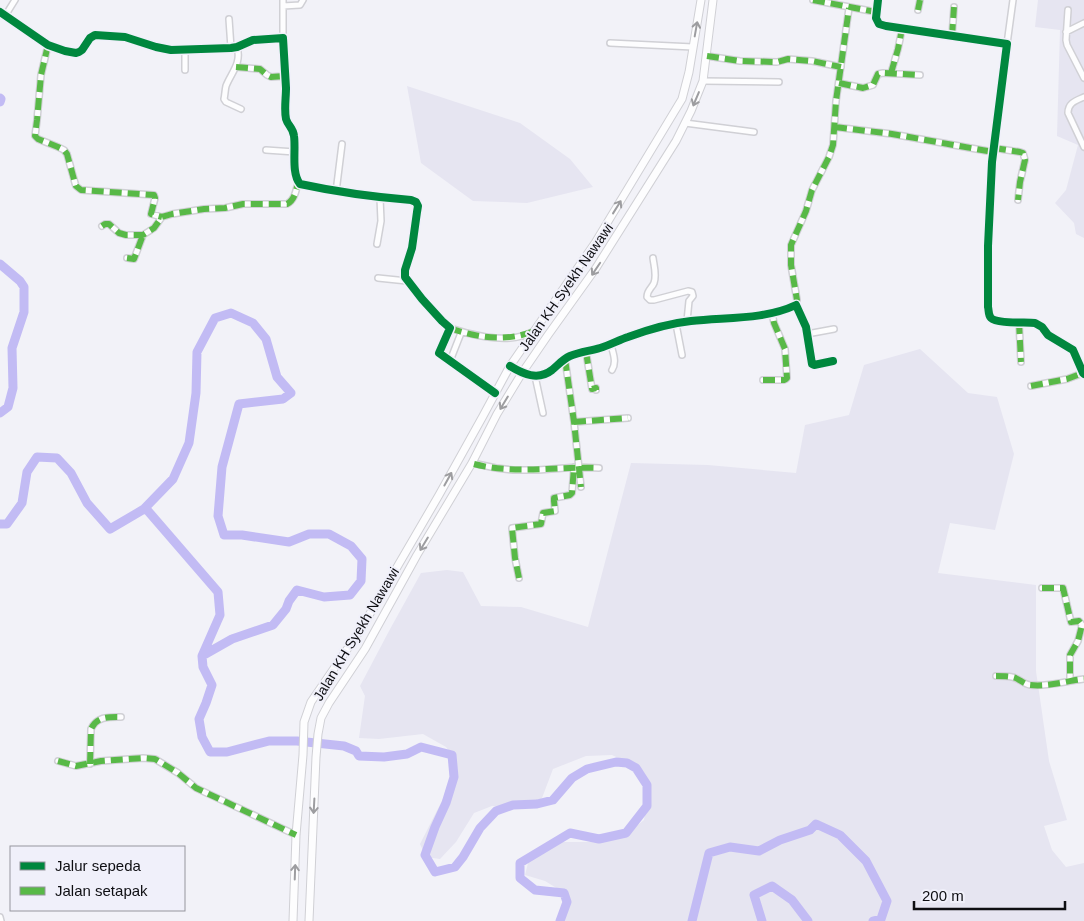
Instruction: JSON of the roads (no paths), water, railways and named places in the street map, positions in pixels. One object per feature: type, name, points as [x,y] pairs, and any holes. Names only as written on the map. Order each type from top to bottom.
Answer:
[{"type":"main road","name":"Jalan KH Syekh Nawawi","points":[[293,921],[303,732],[304,722],[311,702],[366,620],[439,495],[510,366],[595,243],[682,99],[689,72],[701,0]]},
{"type":"main road","name":"Jalan KH Syekh Nawawi","points":[[309,921],[316,757],[321,718],[328,703],[365,650],[417,556],[472,463],[497,414],[522,373],[596,268],[676,141],[703,81],[713,0]]},
{"type":"street","points":[[5,16],[15,0]]},
{"type":"street","points":[[48,45],[41,75],[34,136],[64,150],[67,154],[74,183],[81,190],[154,195],[151,214],[162,217],[237,205],[288,204],[293,198],[298,182],[295,173],[292,128],[286,118],[283,3],[300,5],[303,0]]},
{"type":"street","points":[[813,0],[876,12]]},
{"type":"street","points":[[878,0],[876,18],[879,24],[1007,44]]},
{"type":"street","points":[[918,10],[920,0]]},
{"type":"street","points":[[1013,0],[993,150],[988,246],[989,315],[992,319],[998,321],[1040,324],[1048,335],[1073,350],[1083,373],[1066,379],[1031,386]]},
{"type":"street","points":[[952,36],[954,7]]},
{"type":"street","points":[[832,361],[818,365],[812,364],[806,327],[796,305],[797,300],[791,265],[791,245],[806,211],[812,190],[833,145],[836,101],[849,8]]},
{"type":"street","points":[[1068,10],[1067,45],[1084,78]]},
{"type":"street","points":[[0,12],[48,45],[65,51],[79,52],[85,47],[92,36],[104,35],[125,37],[171,50],[234,47],[253,40],[283,38]]},
{"type":"street","points":[[230,19],[234,47],[238,54],[236,67],[226,87],[224,99],[226,102],[241,109]]},
{"type":"street","points":[[1066,32],[1084,24]]},
{"type":"street","points":[[891,73],[902,29]]},
{"type":"street","points":[[610,43],[693,47]]},
{"type":"street","points":[[185,50],[185,70]]},
{"type":"street","points":[[707,56],[740,61],[812,61],[841,67]]},
{"type":"street","points":[[236,67],[260,69],[271,77],[285,76]]},
{"type":"street","points":[[839,83],[863,88],[869,87],[873,85],[878,74],[883,72],[920,76]]},
{"type":"street","points":[[703,81],[779,82]]},
{"type":"street","points":[[1084,97],[1071,103],[1068,108],[1068,113],[1084,147]]},
{"type":"street","points":[[685,123],[754,132]]},
{"type":"street","points":[[835,127],[1023,153],[1025,160],[1018,200]]},
{"type":"street","points":[[336,192],[342,144]]},
{"type":"street","points":[[266,150],[295,152]]},
{"type":"street","points":[[298,182],[336,192],[416,202],[418,206],[412,248],[405,273],[407,281],[442,321],[450,328],[461,332],[488,337],[522,336],[534,331]]},
{"type":"street","points":[[377,244],[381,221],[380,198]]},
{"type":"street","points":[[102,226],[109,224],[119,233],[126,235],[143,235],[154,228],[162,217]]},
{"type":"street","points":[[126,258],[134,259],[143,235]]},
{"type":"street","points":[[653,258],[656,275],[655,281],[647,293],[647,297],[650,300],[654,300],[688,291],[692,292],[689,302],[688,321]]},
{"type":"street","points":[[378,278],[407,281]]},
{"type":"street","points":[[510,366],[522,373],[535,376],[548,373],[565,359],[574,355],[611,345],[629,336],[650,330],[688,321],[772,313],[786,310],[796,305]]},
{"type":"street","points":[[763,380],[785,380],[787,378],[785,349],[774,323],[772,313]]},
{"type":"street","points":[[1019,322],[1021,362]]},
{"type":"street","points":[[676,324],[682,355]]},
{"type":"street","points":[[450,328],[439,353],[495,393]]},
{"type":"street","points":[[807,334],[834,330]]},
{"type":"street","points":[[450,360],[461,332]]},
{"type":"street","points":[[611,345],[615,362],[612,370]]},
{"type":"street","points":[[586,352],[592,389],[596,388],[596,390]]},
{"type":"street","points":[[519,578],[512,528],[541,524],[543,513],[555,511],[554,498],[572,493],[576,467],[574,422],[565,359]]},
{"type":"street","points":[[535,376],[543,413]]},
{"type":"street","points":[[574,422],[628,418]]},
{"type":"street","points":[[472,463],[514,470],[576,467],[598,468]]},
{"type":"street","points":[[576,467],[581,487]]},
{"type":"street","points":[[1042,588],[1063,588],[1071,622],[1079,621],[1082,624],[1078,640],[1070,655],[1070,681]]},
{"type":"street","points":[[996,676],[1012,677],[1025,684],[1035,685],[1084,679]]},
{"type":"street","points":[[90,764],[93,725],[98,719],[121,717]]},
{"type":"street","points":[[58,761],[76,766],[101,761],[155,759],[178,773],[196,788],[296,836]]},
{"type":"street","points":[[0,917],[1,921]]},
{"type":"waterway","points":[[0,98],[0,102]]},
{"type":"waterway","points":[[0,264],[20,281],[24,287],[24,312],[12,348],[13,388],[8,407],[0,413]]},
{"type":"waterway","points":[[0,524],[7,524],[22,503],[27,472],[37,457],[57,458],[71,473],[87,503],[110,529],[144,509],[173,479],[189,443],[196,393],[197,352],[215,318],[231,313],[253,323],[266,339],[277,377],[291,393],[283,399],[239,404],[222,467],[218,516],[224,535],[242,535],[289,542],[309,534],[329,534],[351,546],[362,559],[361,581],[350,595],[324,597],[297,590],[286,609],[273,625],[232,639],[202,656],[203,667],[212,685],[199,719],[202,737],[210,752],[227,752],[269,741],[297,741],[344,746],[356,751],[359,756],[384,757],[407,754],[421,747],[452,755],[454,777],[446,803],[425,855],[435,872],[455,867],[480,828],[496,811],[513,805],[537,804],[553,800],[572,778],[587,769],[616,762],[627,763],[636,768],[647,785],[647,806],[626,833],[599,839],[570,833],[520,863],[520,878],[535,890],[564,893],[567,902],[560,921]]},
{"type":"waterway","points":[[144,509],[148,511],[218,592],[220,615],[202,656]]},
{"type":"waterway","points":[[692,921],[709,853],[730,847],[759,851],[780,840],[810,830],[816,824],[840,835],[866,861],[887,901],[881,919],[873,921]]},
{"type":"waterway","points":[[762,921],[754,895],[772,886],[792,900],[808,921]]}]
